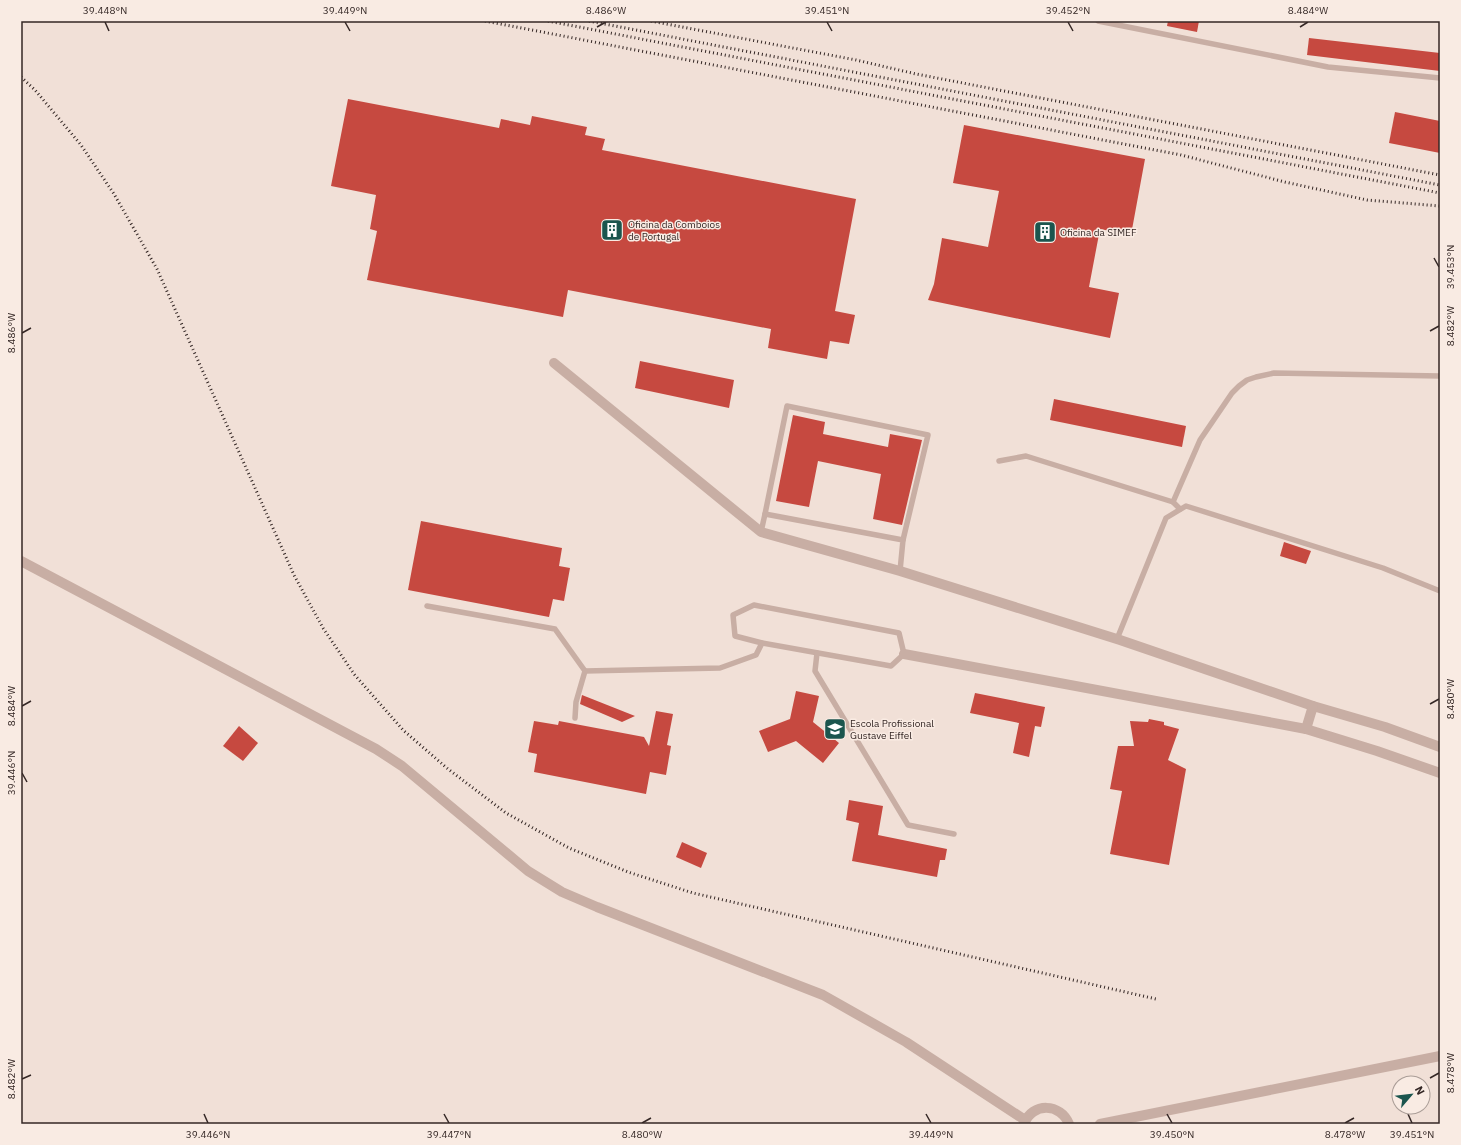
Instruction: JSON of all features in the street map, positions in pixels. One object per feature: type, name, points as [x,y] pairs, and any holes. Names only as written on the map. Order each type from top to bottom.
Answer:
[{"type":"street","points":[[554,363],[761,532],[900,572],[1117,639],[1313,706],[1385,727],[1440,746]]},
{"type":"street","points":[[21,561],[376,749],[402,766],[528,871],[562,892],[604,910],[823,995],[906,1042],[1025,1122],[1030,1114],[1036,1109],[1044,1107],[1059,1111],[1069,1124]]},
{"type":"street","points":[[904,654],[1306,730],[1377,751],[1440,773]]},
{"type":"street","points":[[1306,730],[1313,706]]},
{"type":"street","points":[[1100,1124],[1440,1056]]},
{"type":"lane","points":[[1098,21],[1328,67],[1440,78]]},
{"type":"lane","points":[[1173,502],[1200,440],[1232,393],[1247,380],[1274,374],[1440,376]]},
{"type":"lane","points":[[761,532],[766,514],[787,406],[928,435],[903,540],[900,572]]},
{"type":"lane","points":[[999,461],[1026,456],[1173,502],[1180,509]]},
{"type":"lane","points":[[1117,639],[1166,518],[1186,506],[1383,568],[1440,591]]},
{"type":"lane","points":[[766,514],[903,540]]},
{"type":"lane","points":[[754,605],[899,632],[904,654],[891,666],[817,653],[762,643],[735,636],[733,615],[754,605]]},
{"type":"lane","points":[[427,606],[555,629],[585,671]]},
{"type":"lane","points":[[585,671],[720,668],[756,655],[762,643]]},
{"type":"lane","points":[[817,653],[816,671],[908,825],[954,834]]},
{"type":"lane","points":[[575,718],[576,702],[585,671]]},
{"type":"building","points":[[1168,21],[1199,21],[1197,32],[1167,26]]},
{"type":"building","points":[[1309,38],[1440,53],[1440,71],[1307,55]]},
{"type":"building","name":"Oficina da Comboios de Portugal","points":[[348,99],[499,128],[501,119],[530,125],[532,116],[587,127],[585,135],[605,139],[602,150],[856,199],[835,311],[855,315],[849,344],[830,341],[827,359],[768,348],[771,329],[568,290],[563,317],[367,280],[377,231],[370,229],[376,195],[331,186]]},
{"type":"building","points":[[1395,112],[1440,121],[1440,153],[1389,143]]},
{"type":"building","name":"Oficina da SIMEF","points":[[964,125],[1145,159],[1131,235],[1100,229],[1089,287],[1119,293],[1110,338],[928,300],[934,284],[942,238],[988,247],[999,191],[953,183]]},
{"type":"building","points":[[640,361],[734,380],[729,408],[635,388]]},
{"type":"building","points":[[1054,399],[1186,426],[1182,447],[1050,420]]},
{"type":"building","points":[[793,415],[825,422],[823,434],[888,447],[890,434],[922,440],[902,525],[873,519],[881,474],[818,461],[809,507],[776,501]]},
{"type":"building","points":[[421,521],[562,548],[559,566],[570,568],[564,601],[553,599],[549,617],[408,590]]},
{"type":"building","points":[[1284,542],[1311,551],[1306,564],[1280,556]]},
{"type":"building","points":[[796,691],[819,696],[813,722],[839,743],[823,763],[796,741],[768,752],[759,731],[790,719]]},
{"type":"building","points":[[975,693],[1045,707],[1041,727],[1035,726],[1029,757],[1013,753],[1019,723],[970,713]]},
{"type":"building","points":[[582,695],[635,716],[622,722],[580,704]]},
{"type":"building","points":[[656,711],[673,714],[667,745],[671,746],[666,775],[650,772],[646,794],[534,772],[537,754],[528,752],[534,721],[558,725],[559,721],[644,737],[649,746]]},
{"type":"building","points":[[1149,719],[1164,722],[1164,725],[1179,729],[1168,760],[1186,769],[1169,865],[1110,854],[1122,791],[1110,789],[1118,746],[1134,746],[1130,721],[1148,722]]},
{"type":"building","points":[[239,726],[258,743],[243,761],[223,746]]},
{"type":"building","points":[[849,800],[883,806],[878,835],[947,849],[945,860],[940,860],[937,877],[852,861],[859,823],[846,820]]},
{"type":"building","points":[[682,842],[707,853],[701,868],[676,857]]},
{"type":"railway","points":[[485,21],[1181,155],[1285,182],[1367,200],[1440,206]]},
{"type":"railway","points":[[548,21],[1440,193]]},
{"type":"railway","points":[[589,21],[1440,185]]},
{"type":"railway","points":[[651,21],[856,60],[916,74],[1440,175]]},
{"type":"railway","points":[[21,77],[35,90],[81,145],[114,194],[157,269],[294,575],[323,628],[354,674],[403,730],[448,769],[506,813],[569,848],[628,872],[693,893],[1156,999]]},
{"type":"place","name":"Oficina da Comboios de Portugal","points":[[612,230]]},
{"type":"place","name":"Oficina da SIMEF","points":[[1045,232]]},
{"type":"place","name":"Escola Profissional Gustave Eiffel","points":[[835,729]]}]
